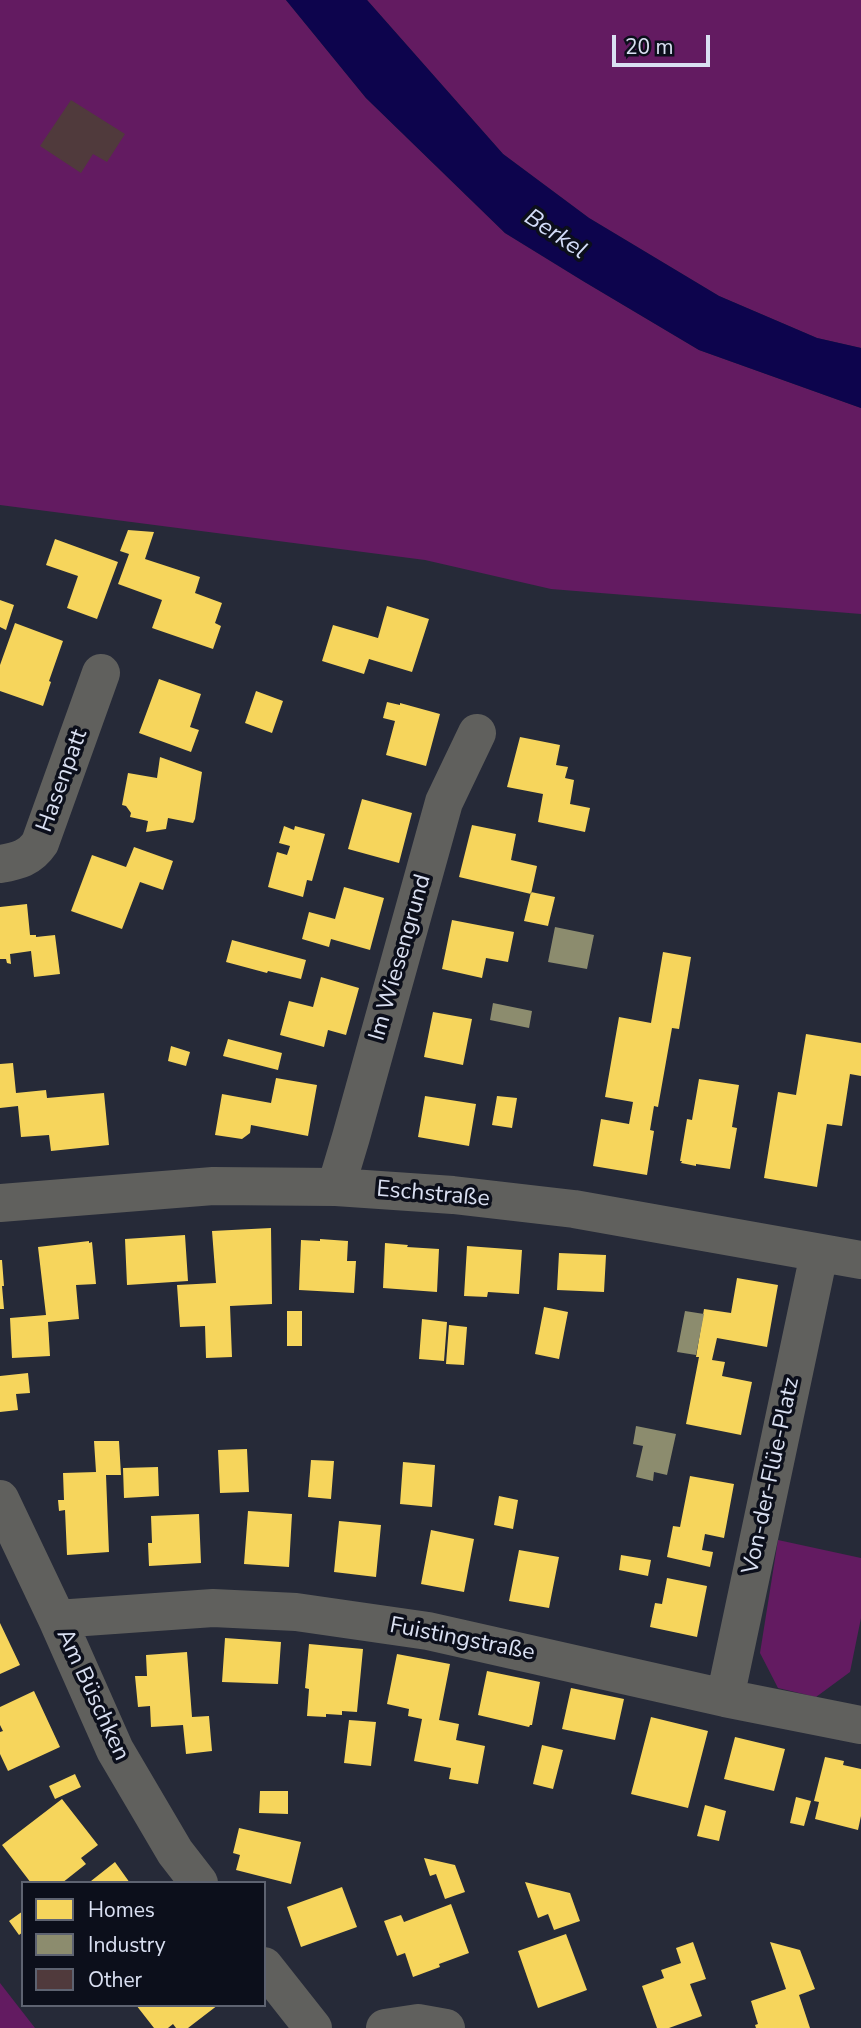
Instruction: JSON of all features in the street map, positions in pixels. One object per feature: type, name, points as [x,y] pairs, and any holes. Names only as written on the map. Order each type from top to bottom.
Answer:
[{"type":"street","name":"Hasenpatt","points":[[0,864],[32,855],[40,843],[101,673]]},
{"type":"street","name":"Im Wiesengrund","points":[[336,1187],[444,802],[477,733]]},
{"type":"street","name":"Eschstraße","points":[[0,1203],[213,1185],[336,1187],[453,1195],[575,1209],[861,1260]]},
{"type":"street","name":"Von-der-Flüe-Platz","points":[[725,1698],[819,1254]]},
{"type":"street","name":"Am Büschken","points":[[0,1499],[115,1750],[175,1852],[197,1881]]},
{"type":"street","name":"Fuistingstraße","points":[[57,1619],[213,1608],[296,1612],[428,1631],[725,1698],[859,1715]]},
{"type":"street","points":[[266,1969],[313,2028]]},
{"type":"street","points":[[385,2028],[418,2023],[446,2028]]},
{"type":"shaded area","points":[[0,0],[286,0],[366,98],[505,233],[699,350],[861,408],[861,614],[551,589],[425,560],[0,505]]},
{"type":"shaded area","points":[[367,0],[861,0],[861,348],[817,338],[719,296],[589,218],[503,154]]},
{"type":"shaded area","points":[[778,1540],[861,1558],[861,1618],[850,1672],[816,1697],[778,1688],[760,1653]]},
{"type":"shaded area","points":[[0,1983],[35,2028],[0,2028]]},
{"type":"water","name":"Berkel","points":[[286,0],[367,0],[503,154],[589,218],[719,296],[817,338],[861,348],[861,408],[699,350],[505,233],[366,98]]},
{"type":"building: Homes","points":[[128,530],[154,532],[145,559],[200,577],[195,593],[222,603],[215,623],[221,626],[213,649],[152,628],[162,600],[118,584],[129,554],[120,551]]},
{"type":"building: Homes","points":[[55,539],[118,562],[97,619],[67,608],[78,576],[46,565]]},
{"type":"building: Homes","points":[[0,600],[14,605],[6,630],[0,627]]},
{"type":"building: Homes","points":[[387,606],[429,619],[412,672],[369,659],[364,674],[322,661],[333,625],[378,638]]},
{"type":"building: Homes","points":[[15,623],[63,641],[43,706],[0,691],[0,665]]},
{"type":"building: Homes","points":[[159,679],[201,694],[190,727],[199,730],[191,752],[139,733]]},
{"type":"building: Homes","points":[[256,691],[283,701],[272,733],[245,723]]},
{"type":"building: Homes","points":[[387,702],[440,714],[426,766],[386,755],[395,721],[383,718]]},
{"type":"building: Homes","points":[[520,737],[560,745],[556,765],[568,767],[565,778],[574,780],[570,804],[590,808],[585,832],[538,822],[543,794],[507,787]]},
{"type":"building: Homes","points":[[160,757],[202,772],[195,819],[193,823],[168,818],[166,829],[146,832],[148,821],[130,817],[131,813],[122,805],[128,773],[157,778]]},
{"type":"building: Homes","points":[[362,799],[412,813],[399,863],[348,849]]},
{"type":"building: Homes","points":[[472,825],[516,834],[511,860],[537,866],[531,894],[459,877]]},
{"type":"building: Homes","points":[[284,826],[294,830],[295,826],[325,834],[312,881],[307,880],[303,897],[268,887],[277,852],[287,855],[290,846],[279,843]]},
{"type":"building: Homes","points":[[134,847],[173,861],[163,890],[140,882],[122,929],[71,911],[92,855],[126,867]]},
{"type":"building: Homes","points":[[344,887],[384,898],[370,950],[331,939],[329,947],[302,939],[309,912],[335,919]]},
{"type":"building: Homes","points":[[531,892],[555,897],[548,926],[524,921]]},
{"type":"building: Homes","points":[[27,904],[30,935],[55,935],[60,974],[34,977],[31,951],[10,954],[11,964],[7,963],[6,959],[0,959],[0,907]]},
{"type":"building: Homes","points":[[452,920],[514,932],[508,962],[486,958],[482,978],[442,969]]},
{"type":"building: Homes","points":[[232,940],[306,960],[301,979],[226,962]]},
{"type":"building: Homes","points":[[663,952],[691,957],[679,1029],[672,1028],[658,1107],[654,1106],[650,1130],[654,1131],[647,1175],[593,1166],[601,1119],[629,1124],[633,1102],[605,1097],[619,1017],[651,1023]]},
{"type":"building: Homes","points":[[321,977],[359,988],[346,1035],[328,1030],[324,1047],[280,1035],[289,1001],[313,1007]]},
{"type":"building: Homes","points":[[433,1012],[472,1019],[463,1065],[424,1057]]},
{"type":"building: Homes","points":[[806,1034],[861,1043],[861,1076],[850,1074],[842,1126],[827,1124],[817,1187],[764,1178],[778,1092],[796,1095]]},
{"type":"building: Homes","points":[[228,1039],[282,1053],[278,1070],[223,1056]]},
{"type":"building: Homes","points":[[171,1046],[190,1052],[186,1066],[168,1061]]},
{"type":"building: Homes","points":[[13,1063],[16,1093],[46,1090],[47,1098],[104,1093],[109,1145],[51,1151],[49,1135],[21,1137],[18,1106],[0,1108],[0,1064]]},
{"type":"building: Homes","points":[[276,1078],[317,1085],[308,1136],[251,1125],[250,1133],[242,1139],[215,1135],[222,1094],[271,1103]]},
{"type":"building: Homes","points":[[699,1079],[739,1085],[732,1127],[737,1128],[730,1169],[696,1166],[680,1161],[687,1119],[692,1120]]},
{"type":"building: Homes","points":[[425,1096],[476,1104],[469,1146],[418,1137]]},
{"type":"building: Homes","points":[[497,1096],[517,1098],[512,1128],[492,1125]]},
{"type":"building: Homes","points":[[271,1228],[272,1304],[230,1306],[232,1357],[206,1358],[205,1326],[180,1327],[177,1285],[216,1283],[212,1231]]},
{"type":"building: Homes","points":[[185,1235],[188,1281],[127,1285],[125,1239]]},
{"type":"building: Homes","points":[[301,1240],[348,1241],[347,1261],[356,1261],[354,1293],[299,1290]]},
{"type":"building: Homes","points":[[92,1242],[96,1284],[76,1285],[79,1319],[48,1322],[50,1356],[12,1358],[10,1318],[46,1315],[38,1247]]},
{"type":"building: Homes","points":[[385,1243],[439,1249],[437,1292],[383,1288]]},
{"type":"building: Homes","points":[[467,1246],[522,1250],[519,1294],[488,1292],[487,1297],[464,1296]]},
{"type":"building: Homes","points":[[559,1253],[606,1255],[604,1292],[557,1290]]},
{"type":"building: Homes","points":[[2,1260],[4,1309],[0,1309]]},
{"type":"building: Homes","points":[[737,1278],[778,1285],[767,1347],[717,1338],[712,1360],[725,1362],[722,1376],[752,1382],[741,1435],[686,1424],[699,1357],[696,1357],[704,1309],[731,1313]]},
{"type":"building: Homes","points":[[544,1307],[568,1312],[559,1359],[535,1354]]},
{"type":"building: Homes","points":[[287,1311],[302,1311],[302,1346],[287,1346]]},
{"type":"building: Homes","points":[[422,1319],[447,1322],[444,1361],[419,1359]]},
{"type":"building: Homes","points":[[449,1325],[467,1327],[464,1365],[446,1364]]},
{"type":"building: Homes","points":[[28,1373],[30,1393],[16,1394],[18,1410],[0,1412],[0,1376]]},
{"type":"building: Homes","points":[[94,1441],[119,1441],[121,1475],[106,1475],[109,1552],[67,1555],[65,1510],[59,1511],[58,1500],[64,1500],[63,1473],[96,1472]]},
{"type":"building: Homes","points":[[247,1449],[249,1492],[220,1493],[218,1450]]},
{"type":"building: Homes","points":[[311,1460],[334,1461],[331,1499],[308,1497]]},
{"type":"building: Homes","points":[[403,1462],[435,1465],[432,1507],[400,1504]]},
{"type":"building: Homes","points":[[158,1467],[159,1496],[124,1498],[123,1468]]},
{"type":"building: Homes","points":[[690,1476],[734,1484],[724,1538],[705,1534],[702,1550],[713,1552],[710,1567],[667,1557],[673,1526],[680,1527]]},
{"type":"building: Homes","points":[[499,1496],[518,1500],[513,1529],[494,1525]]},
{"type":"building: Homes","points":[[248,1511],[292,1514],[289,1567],[244,1564]]},
{"type":"building: Homes","points":[[199,1514],[201,1563],[149,1566],[151,1516]]},
{"type":"building: Homes","points":[[339,1521],[381,1525],[376,1577],[334,1572]]},
{"type":"building: Homes","points":[[431,1530],[474,1539],[464,1592],[421,1584]]},
{"type":"building: Homes","points":[[519,1550],[559,1557],[549,1608],[509,1601]]},
{"type":"building: Homes","points":[[621,1555],[651,1560],[648,1576],[619,1570]]},
{"type":"building: Homes","points":[[667,1578],[707,1586],[697,1637],[650,1627],[655,1603],[662,1604]]},
{"type":"building: Homes","points":[[0,1623],[20,1665],[0,1674]]},
{"type":"building: Homes","points":[[225,1638],[281,1642],[278,1684],[222,1682]]},
{"type":"building: Homes","points":[[309,1644],[363,1649],[357,1712],[342,1711],[342,1715],[326,1714],[326,1717],[307,1716],[309,1689],[305,1688]]},
{"type":"building: Homes","points":[[187,1652],[192,1717],[209,1716],[212,1751],[186,1754],[183,1725],[151,1727],[150,1706],[138,1707],[135,1676],[147,1676],[146,1655]]},
{"type":"building: Homes","points":[[397,1654],[450,1664],[439,1720],[459,1724],[456,1740],[485,1746],[478,1784],[449,1779],[451,1768],[414,1761],[422,1719],[408,1716],[409,1709],[387,1704]]},
{"type":"building: Homes","points":[[487,1671],[540,1682],[532,1725],[529,1727],[478,1715]]},
{"type":"building: Homes","points":[[571,1688],[624,1699],[615,1740],[562,1729]]},
{"type":"building: Homes","points":[[34,1691],[60,1747],[8,1771],[0,1754],[0,1732],[3,1731],[0,1725],[0,1707]]},
{"type":"building: Homes","points":[[651,1717],[708,1731],[688,1808],[631,1794]]},
{"type":"building: Homes","points":[[349,1720],[376,1722],[371,1766],[344,1763]]},
{"type":"building: Homes","points":[[735,1737],[785,1749],[774,1791],[724,1779]]},
{"type":"building: Homes","points":[[542,1745],[563,1750],[553,1789],[533,1784]]},
{"type":"building: Homes","points":[[825,1757],[844,1761],[843,1765],[861,1769],[861,1816],[858,1830],[815,1819],[819,1802],[814,1801]]},
{"type":"building: Homes","points":[[75,1774],[81,1787],[55,1799],[49,1786]]},
{"type":"building: Homes","points":[[260,1791],[288,1791],[288,1814],[259,1813]]},
{"type":"building: Homes","points":[[796,1797],[811,1801],[804,1826],[790,1823]]},
{"type":"building: Homes","points":[[62,1799],[98,1845],[81,1858],[86,1864],[65,1881],[29,1881],[2,1845]]},
{"type":"building: Homes","points":[[705,1805],[726,1811],[719,1841],[697,1836]]},
{"type":"building: Homes","points":[[239,1828],[301,1842],[291,1884],[236,1870],[240,1855],[233,1853]]},
{"type":"building: Homes","points":[[424,1858],[455,1865],[465,1892],[445,1899],[436,1874],[430,1876]]},
{"type":"building: Homes","points":[[115,1862],[129,1881],[91,1881]]},
{"type":"building: Homes","points":[[525,1882],[570,1893],[580,1921],[554,1930],[548,1914],[538,1918]]},
{"type":"building: Homes","points":[[342,1887],[357,1927],[301,1947],[287,1907]]},
{"type":"building: Homes","points":[[451,1904],[469,1953],[413,1977],[405,1953],[397,1956],[384,1921],[401,1915],[404,1922]]},
{"type":"building: Homes","points":[[21,1912],[21,1934],[19,1935],[9,1921]]},
{"type":"building: Homes","points":[[566,1934],[587,1990],[538,2008],[518,1951]]},
{"type":"building: Homes","points":[[693,1942],[706,1979],[690,1984],[702,2016],[669,2028],[657,2028],[642,1986],[664,1978],[661,1970],[681,1963],[676,1948]]},
{"type":"building: Homes","points":[[770,1942],[800,1950],[815,1989],[799,1995],[810,2028],[756,2028],[755,2025],[758,2024],[751,2001],[786,1989]]},
{"type":"building: Homes","points":[[138,2007],[215,2007],[188,2028],[176,2028],[173,2024],[168,2028],[154,2028]]},
{"type":"building: Industry","points":[[555,927],[594,935],[587,969],[548,962]]},
{"type":"building: Industry","points":[[493,1003],[532,1011],[529,1028],[490,1020]]},
{"type":"building: Industry","points":[[685,1311],[704,1314],[696,1355],[677,1352]]},
{"type":"building: Industry","points":[[636,1426],[676,1434],[667,1475],[654,1472],[653,1481],[636,1477],[643,1446],[633,1444]]},
{"type":"building: Other","points":[[71,100],[125,134],[107,162],[93,154],[81,173],[40,146]]}]
